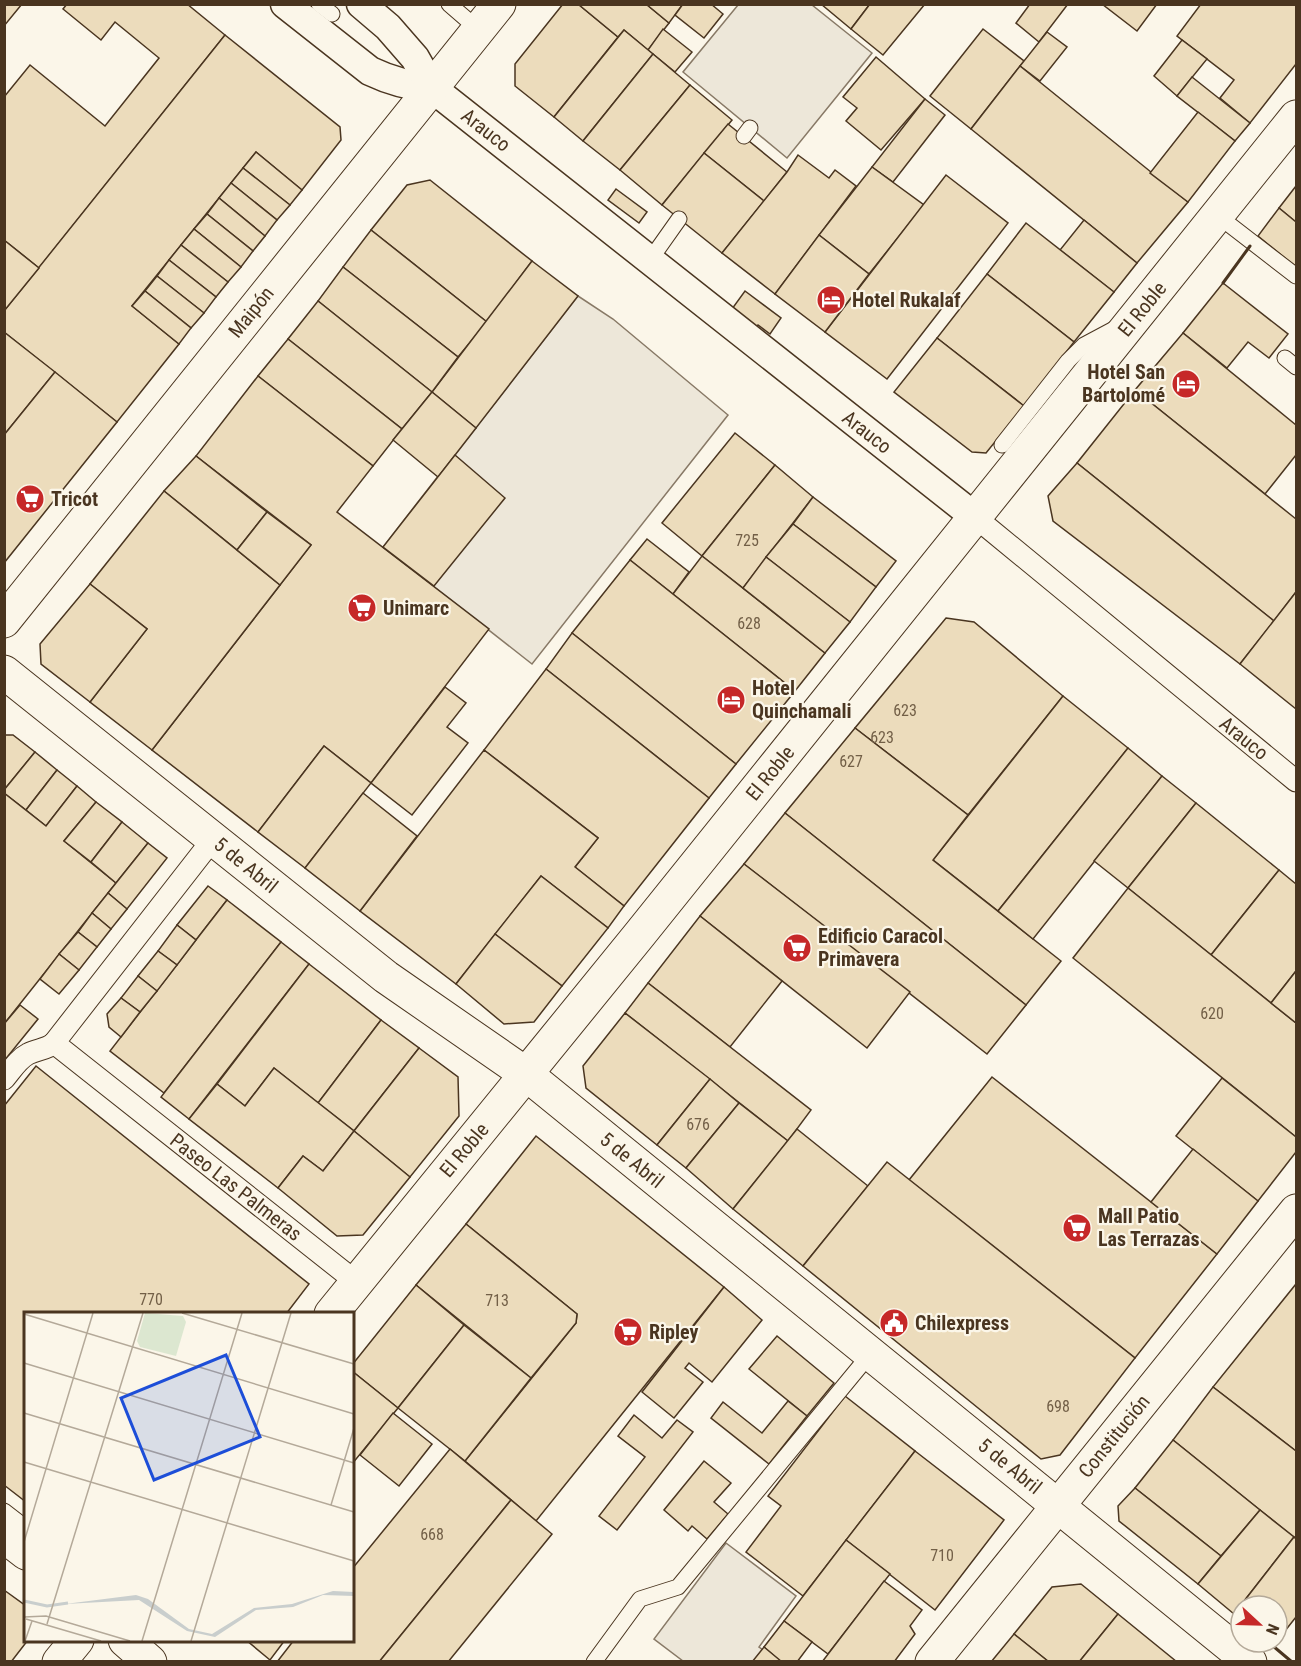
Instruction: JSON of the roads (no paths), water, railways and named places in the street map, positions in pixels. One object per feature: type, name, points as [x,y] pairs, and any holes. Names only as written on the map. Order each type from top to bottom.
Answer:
[{"type":"street","points":[[285,4],[370,71],[408,86],[432,88]]},
{"type":"street","name":"Arauco","points":[[361,4],[388,27],[415,58],[432,88],[975,518],[1296,781]]},
{"type":"street","name":"Maipón","points":[[4,621],[499,4]]},
{"type":"street","name":"El Roble","points":[[333,1312],[1296,117]]},
{"type":"street","name":"5 de Abril","points":[[4,672],[386,977],[526,1074],[1250,1662]]},
{"type":"street","points":[[4,1079],[22,1057],[48,1048],[54,1043],[213,839]]},
{"type":"street","name":"Paseo Las Palmeras","points":[[54,1043],[356,1281]]},
{"type":"street","name":"Constitución","points":[[932,1662],[1296,1210]]},
{"type":"street","points":[[4,1536],[24,1551]]},
{"type":"street","points":[[59,1662],[75,1642]]},
{"type":"street","points":[[125,1642],[150,1662]]},
{"type":"lane","points":[[319,4],[332,14]]},
{"type":"lane","points":[[449,4],[479,30]]},
{"type":"lane","points":[[1218,215],[1296,276]]},
{"type":"lane","points":[[650,260],[679,219]]},
{"type":"lane","points":[[1002,445],[1068,361],[1084,345],[1135,318]]},
{"type":"lane","points":[[594,1662],[640,1599],[678,1587],[871,1353]]},
{"type":"lane","points":[[4,1511],[24,1526]]},
{"type":"place","name":"Hotel Rukalaf","points":[[831,300]]},
{"type":"place","name":"Hotel San Bartolomé","points":[[1186,384]]},
{"type":"place","name":"Tricot","points":[[30,499]]},
{"type":"place","name":"Unimarc","points":[[362,608]]},
{"type":"place","name":"Hotel Quinchamali","points":[[731,700]]},
{"type":"place","name":"Edificio Caracol Primavera","points":[[797,948]]},
{"type":"place","name":"Mall Patio Las Terrazas","points":[[1077,1228]]},
{"type":"place","name":"Chilexpress","points":[[894,1323]]},
{"type":"place","name":"Ripley","points":[[628,1332]]}]
